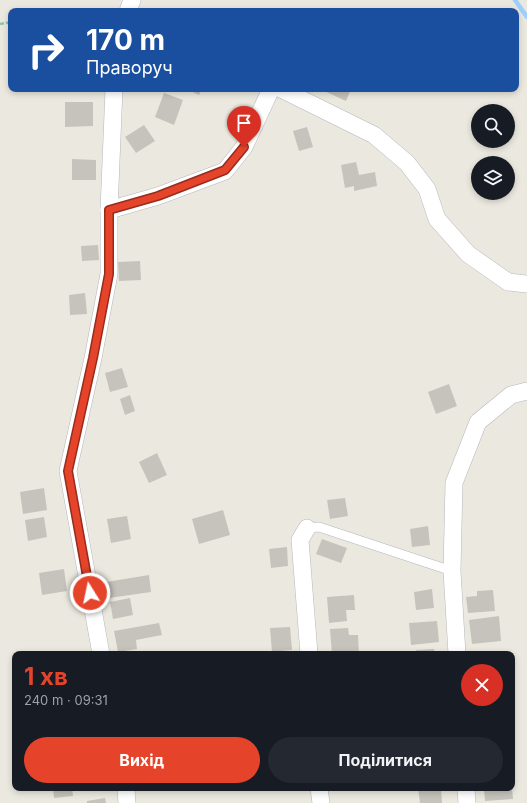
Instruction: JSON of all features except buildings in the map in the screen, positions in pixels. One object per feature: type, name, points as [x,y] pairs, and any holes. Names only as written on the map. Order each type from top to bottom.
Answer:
[{"type":"street","points":[[100,651],[68,471],[93,358],[109,274],[109,210],[114,92]]},
{"type":"street","points":[[109,210],[158,196],[225,170],[244,147],[270,92]]},
{"type":"street","points":[[287,92],[374,135],[407,163],[427,189],[437,219],[468,254],[508,282],[527,284]]},
{"type":"street","points":[[457,651],[452,571],[454,483],[478,422],[511,395],[527,391]]},
{"type":"street","points":[[307,528],[300,540],[309,651]]},
{"type":"street","points":[[126,791],[127,803]]},
{"type":"street","points":[[319,791],[321,803]]},
{"type":"street","points":[[466,791],[467,803]]},
{"type":"lane","points":[[307,528],[319,527],[452,571]]},
{"type":"waterway","points":[[515,0],[527,17]]},
{"type":"route","points":[[90,593],[68,471],[93,358],[109,274],[109,210],[158,196],[225,170],[244,147]]}]
